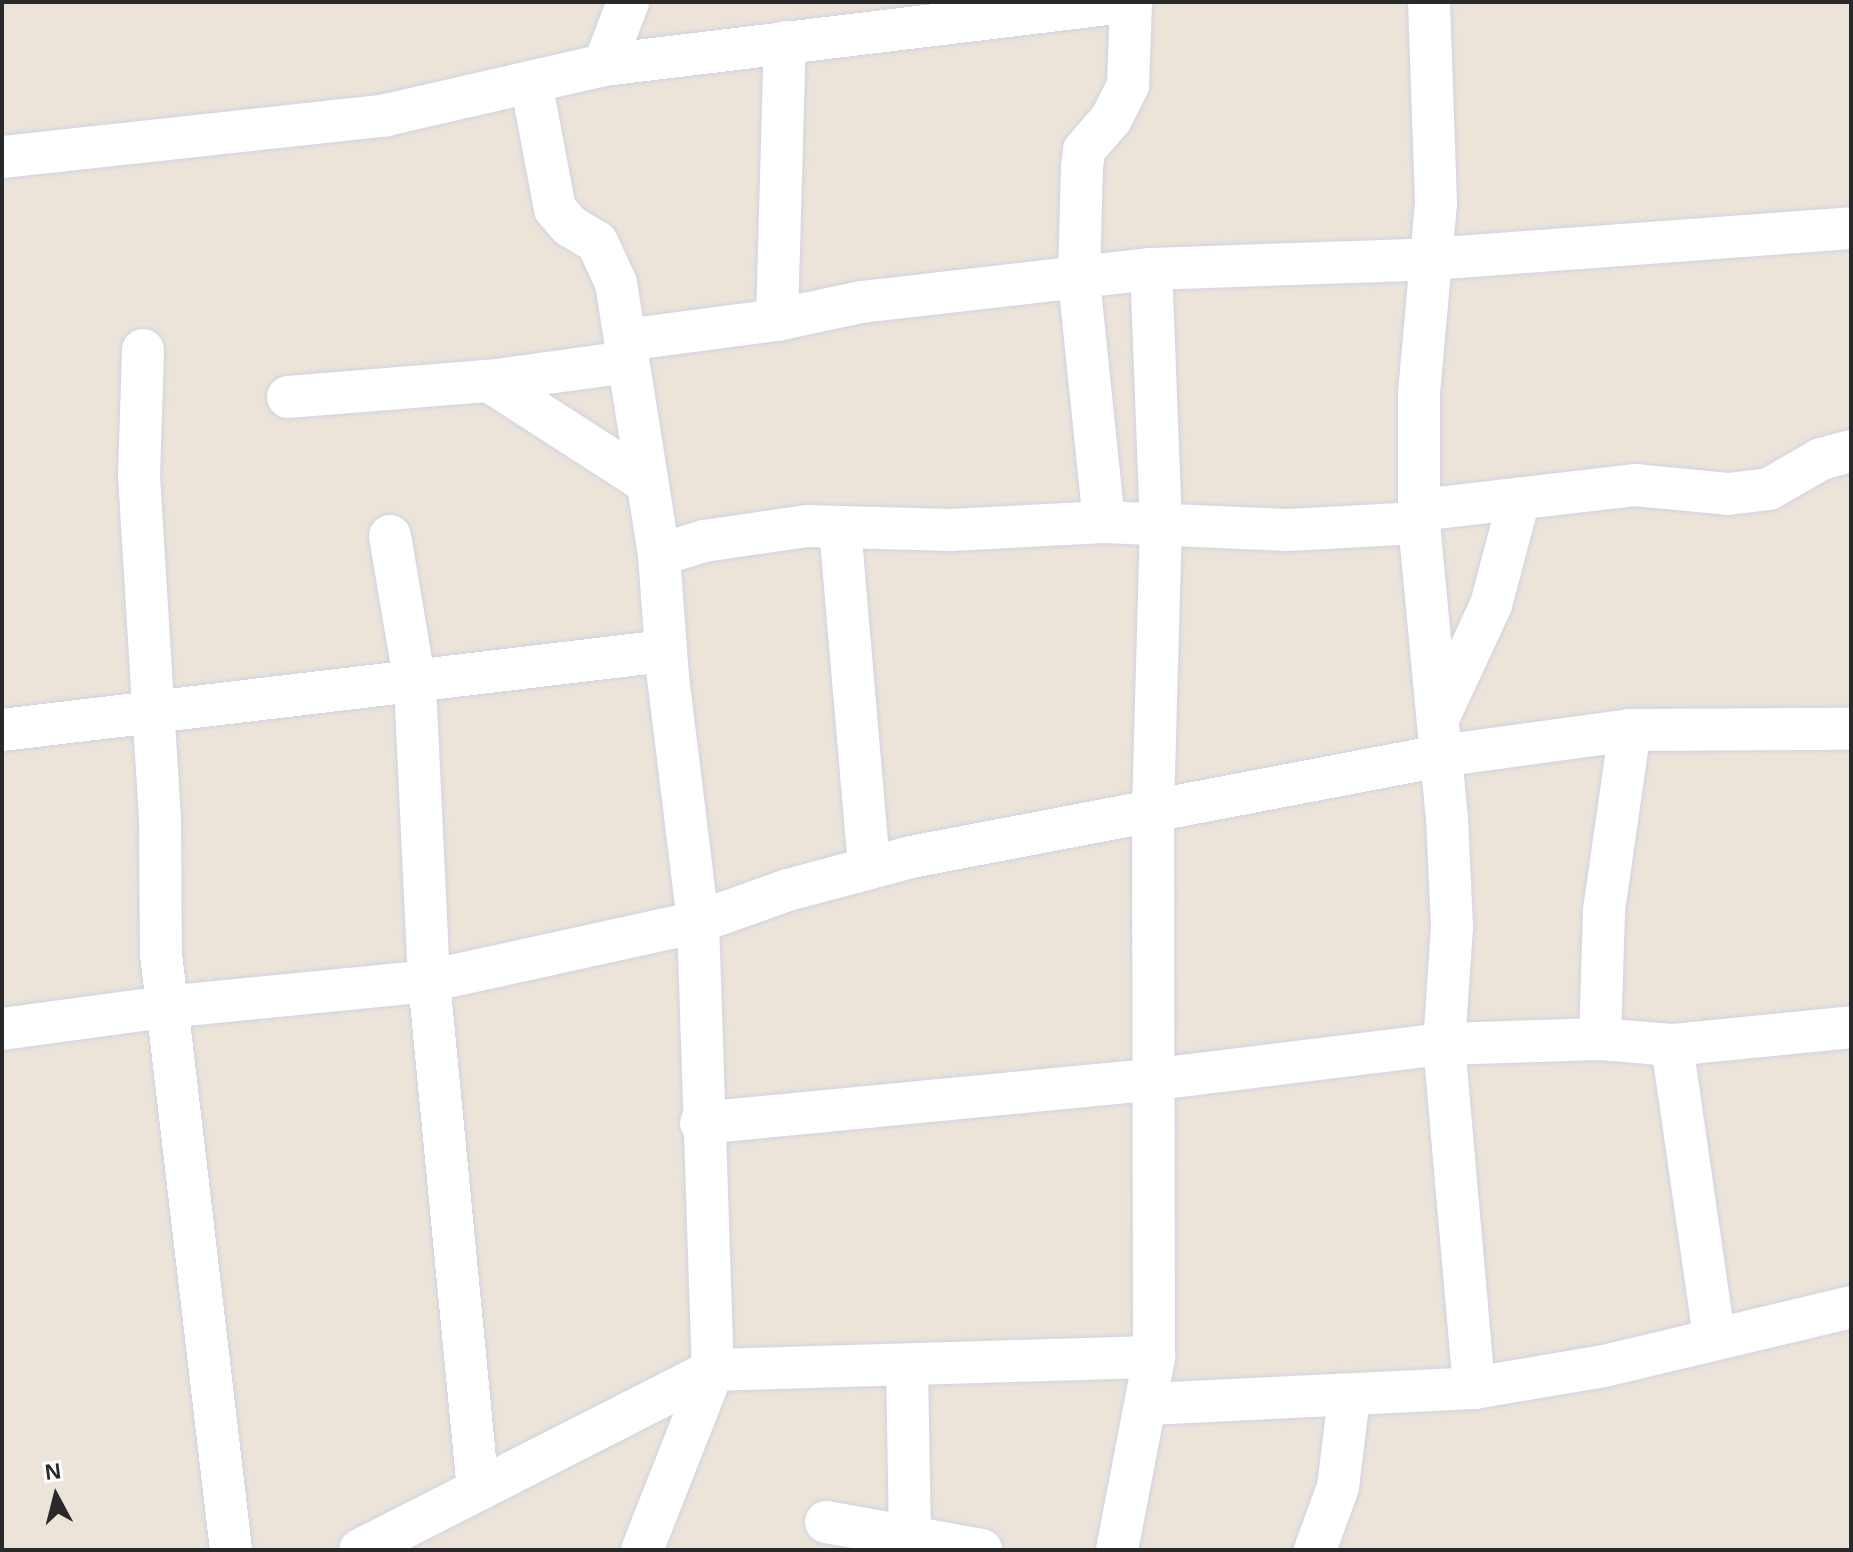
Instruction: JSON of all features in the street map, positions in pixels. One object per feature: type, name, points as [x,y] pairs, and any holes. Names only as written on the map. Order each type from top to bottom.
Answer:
[{"type":"street","points":[[604,65],[628,2]]},
{"type":"street","points":[[2,157],[386,115],[604,65],[1124,2]]},
{"type":"street","points":[[1104,522],[1079,279],[1084,150],[1111,119],[1128,85],[1131,2]]},
{"type":"street","points":[[1429,2],[1436,149],[1431,259],[1419,394],[1419,517],[1452,927],[1444,1044],[1474,1388]]},
{"type":"street","points":[[777,320],[785,42]]},
{"type":"street","points":[[531,82],[555,209],[604,250],[616,283],[659,555],[665,651],[698,922],[701,1123],[713,1370],[642,1550]]},
{"type":"street","points":[[288,397],[489,381],[861,302],[1151,269],[1431,259],[1851,228]]},
{"type":"street","points":[[1117,1550],[1149,1404],[1154,1357],[1157,1079],[1153,809],[1161,526],[1151,269]]},
{"type":"street","points":[[143,350],[139,476],[151,637],[150,709],[160,819],[157,891],[165,1007],[231,1550]]},
{"type":"street","points":[[489,381],[647,483]]},
{"type":"street","points":[[659,555],[746,534],[807,526],[951,530],[1104,522],[1288,530],[1419,517],[1519,499],[1635,485],[1728,494],[1769,489],[1821,459],[1851,451]]},
{"type":"street","points":[[1439,738],[1491,605],[1519,499]]},
{"type":"street","points":[[840,528],[869,867]]},
{"type":"street","points":[[390,536],[415,684],[429,981],[478,1490]]},
{"type":"street","points":[[2,730],[150,709],[415,684],[665,651]]},
{"type":"street","points":[[2,1029],[165,1007],[429,981],[698,922],[869,867],[1153,809],[1439,738],[1630,730],[1851,729]]},
{"type":"street","points":[[1600,1039],[1604,910],[1630,730]]},
{"type":"street","points":[[701,1123],[1157,1079],[1444,1044],[1600,1039],[1672,1045],[1851,1027]]},
{"type":"street","points":[[1672,1045],[1714,1337]]},
{"type":"street","points":[[1149,1404],[1349,1397],[1474,1388],[1604,1366],[1714,1337],[1851,1307]]},
{"type":"street","points":[[360,1550],[713,1370],[1154,1357]]},
{"type":"street","points":[[907,1365],[910,1535]]},
{"type":"street","points":[[1315,1550],[1338,1487],[1349,1397]]},
{"type":"street","points":[[826,1522],[982,1550]]}]
